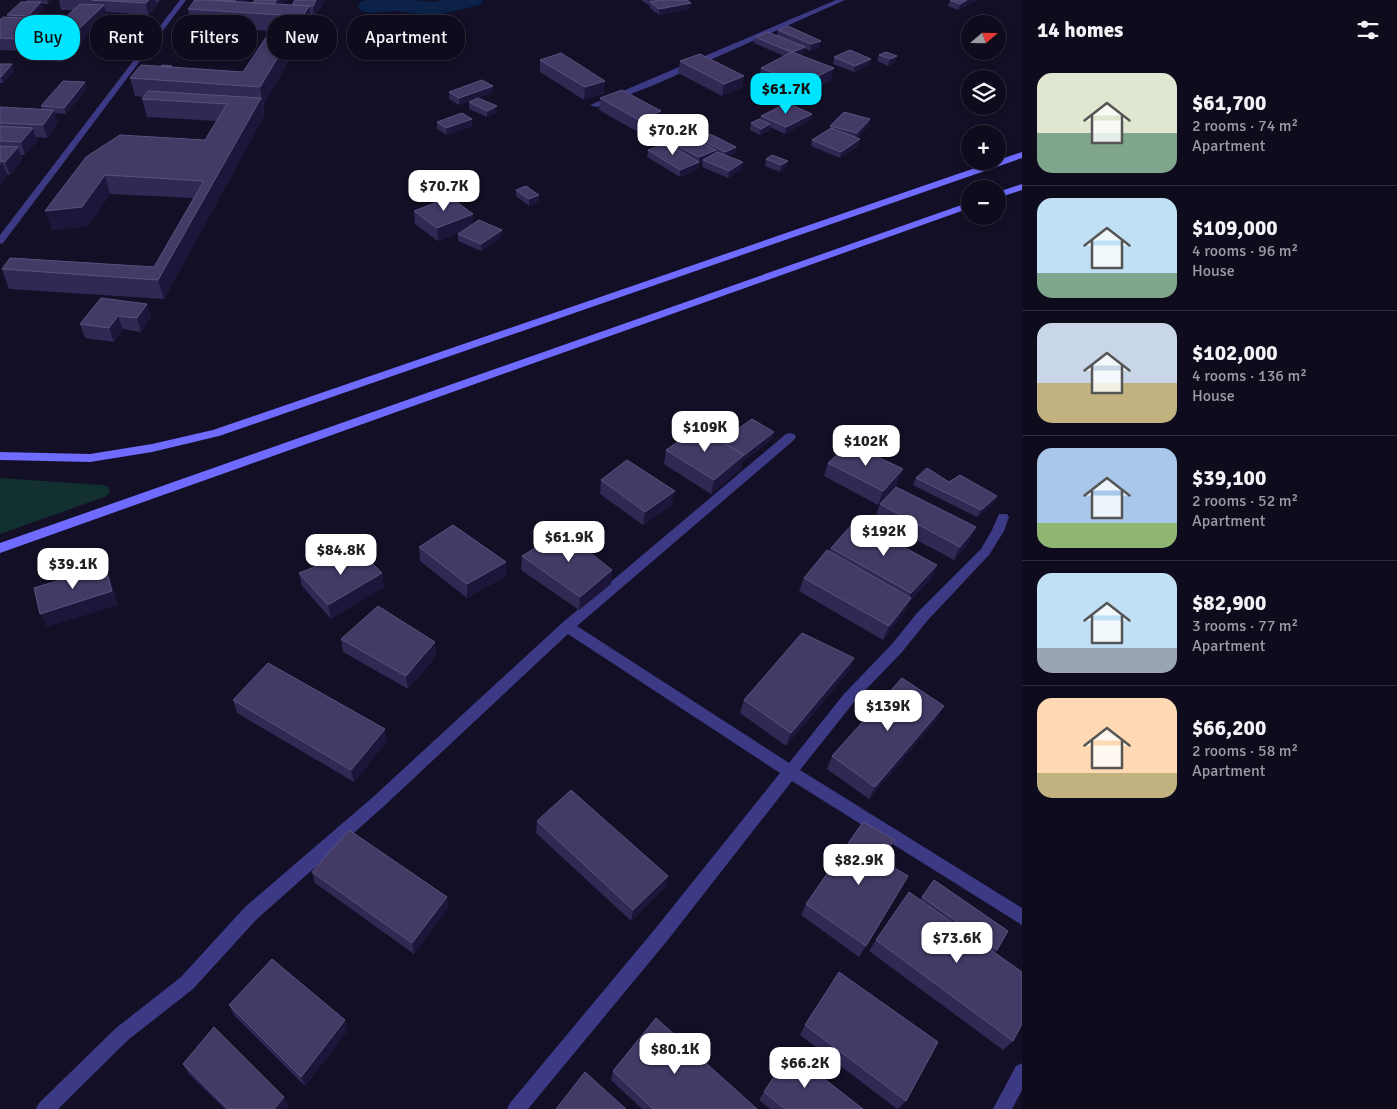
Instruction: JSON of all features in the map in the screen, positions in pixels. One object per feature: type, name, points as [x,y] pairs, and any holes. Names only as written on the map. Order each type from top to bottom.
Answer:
[{"type":"street","points":[[0,240],[183,0]]},
{"type":"street","points":[[594,105],[842,0]]},
{"type":"street","points":[[0,456],[90,458],[152,448],[215,433],[1022,155]]},
{"type":"street","points":[[1006,192],[1022,187]]},
{"type":"street","points":[[0,548],[961,208]]},
{"type":"street","points":[[45,1109],[122,1034],[188,983],[251,913],[378,802],[567,627],[790,438]]},
{"type":"street","points":[[516,1109],[792,773],[849,698],[897,648],[922,616],[985,552],[998,531],[1003,517]]},
{"type":"street","points":[[567,627],[792,773],[1022,917]]},
{"type":"street","points":[[1002,1109],[1022,1072]]},
{"type":"green space","points":[[0,478],[103,485],[108,487],[110,491],[107,496],[0,534]]},
{"type":"building","points":[[92,0],[149,0],[146,3]]},
{"type":"building","points":[[195,0],[309,6],[304,15],[188,9]]},
{"type":"building","points":[[215,0],[236,0],[234,2]]},
{"type":"building","points":[[255,0],[277,0],[274,4],[253,3]]},
{"type":"building","points":[[295,0],[316,0],[313,6],[292,5]]},
{"type":"building","points":[[659,0],[687,0],[691,3],[659,9],[650,2]]},
{"type":"building","points":[[950,0],[967,0],[960,4]]},
{"type":"building","points":[[21,2],[41,2],[29,15],[7,15]]},
{"type":"building","points":[[80,4],[104,5],[94,15],[90,15],[90,18],[80,28],[80,15],[68,15]]},
{"type":"building","points":[[3,17],[15,18],[15,39],[0,38],[0,20]]},
{"type":"building","points":[[788,26],[821,41],[811,44],[778,30]]},
{"type":"building","points":[[768,32],[805,47],[791,52],[755,37]]},
{"type":"building","points":[[267,36],[267,60],[276,60],[260,87],[130,78],[141,65],[243,72],[251,60],[257,60],[257,51]]},
{"type":"building","points":[[850,50],[871,59],[855,66],[834,57]]},
{"type":"building","points":[[792,52],[834,68],[803,84],[761,68]]},
{"type":"building","points":[[886,52],[897,56],[890,59],[879,55]]},
{"type":"building","points":[[561,53],[605,81],[585,87],[540,60]]},
{"type":"building","points":[[700,54],[744,76],[724,84],[680,61]]},
{"type":"building","points":[[0,64],[12,64],[1,77],[0,76]]},
{"type":"building","points":[[482,80],[493,86],[459,98],[449,92]]},
{"type":"building","points":[[63,81],[85,82],[64,108],[41,106]]},
{"type":"building","points":[[622,90],[661,111],[639,120],[600,98]]},
{"type":"building","points":[[148,91],[261,98],[158,280],[2,269],[10,258],[154,267],[204,181],[105,175],[82,207],[45,211],[86,157],[120,135],[205,140],[227,104],[142,99]]},
{"type":"building","points":[[478,98],[497,106],[487,111],[469,102]]},
{"type":"building","points":[[787,103],[812,114],[786,127],[761,116]]},
{"type":"building","points":[[0,107],[54,110],[43,125],[0,123]]},
{"type":"building","points":[[844,112],[870,119],[857,133],[830,126]]},
{"type":"building","points":[[462,113],[472,119],[446,128],[437,122]]},
{"type":"building","points":[[759,119],[770,124],[761,129],[751,123]]},
{"type":"building","points":[[0,126],[33,128],[21,142],[0,141]]},
{"type":"building","points":[[831,128],[860,139],[841,152],[812,140]]},
{"type":"building","points":[[686,134],[716,150],[699,157],[669,142]]},
{"type":"building","points":[[710,134],[736,147],[725,152],[700,139]]},
{"type":"building","points":[[666,143],[699,162],[680,170],[648,150]]},
{"type":"building","points":[[0,146],[18,147],[5,162],[0,161]]},
{"type":"building","points":[[717,152],[743,162],[729,171],[703,160]]},
{"type":"building","points":[[772,155],[788,161],[781,165],[766,159]]},
{"type":"building","points":[[526,186],[539,195],[529,199],[516,190]]},
{"type":"building","points":[[450,197],[473,214],[437,228],[414,211]]},
{"type":"building","points":[[479,220],[502,230],[481,244],[458,234]]},
{"type":"building","points":[[101,298],[147,304],[137,318],[118,316],[109,328],[80,324]]},
{"type":"building","points":[[752,419],[774,432],[744,455],[720,441]]},
{"type":"building","points":[[698,428],[744,455],[714,480],[666,450]]},
{"type":"building","points":[[849,443],[903,469],[883,491],[828,463]]},
{"type":"building","points":[[627,460],[675,491],[645,512],[601,480]]},
{"type":"building","points":[[927,468],[949,482],[960,475],[997,496],[981,510],[916,478]]},
{"type":"building","points":[[896,487],[976,527],[960,547],[880,504]]},
{"type":"building","points":[[855,521],[937,565],[911,593],[831,548]]},
{"type":"building","points":[[453,525],[506,562],[467,584],[419,547]]},
{"type":"building","points":[[563,531],[612,570],[580,597],[522,556]]},
{"type":"building","points":[[359,550],[382,573],[328,605],[299,573]]},
{"type":"building","points":[[827,550],[911,598],[889,626],[804,578]]},
{"type":"building","points":[[105,566],[112,591],[40,614],[34,588]]},
{"type":"building","points":[[378,606],[435,642],[406,676],[341,639]]},
{"type":"building","points":[[802,633],[854,658],[791,733],[744,700]]},
{"type":"building","points":[[268,663],[385,729],[351,770],[233,700]]},
{"type":"building","points":[[902,678],[944,706],[875,787],[832,756]]},
{"type":"building","points":[[571,790],[668,876],[633,910],[537,821]]},
{"type":"building","points":[[863,822],[895,840],[878,858],[908,876],[866,946],[806,904]]},
{"type":"building","points":[[349,830],[447,897],[412,943],[312,872]]},
{"type":"building","points":[[934,880],[1008,931],[997,950],[922,897]]},
{"type":"building","points":[[909,892],[1022,972],[1022,1024],[1013,1041],[876,940]]},
{"type":"building","points":[[272,959],[345,1020],[301,1077],[229,1005]]},
{"type":"building","points":[[839,972],[938,1042],[906,1101],[805,1025]]},
{"type":"building","points":[[656,1018],[757,1109],[653,1109],[613,1071]]},
{"type":"building","points":[[214,1027],[284,1097],[274,1109],[228,1109],[183,1064]]},
{"type":"building","points":[[790,1052],[863,1109],[785,1109],[764,1092]]},
{"type":"building","points":[[585,1072],[626,1109],[556,1109]]},
{"type":"waterway","points":[[369,6],[397,4],[432,9],[472,0]]}]
